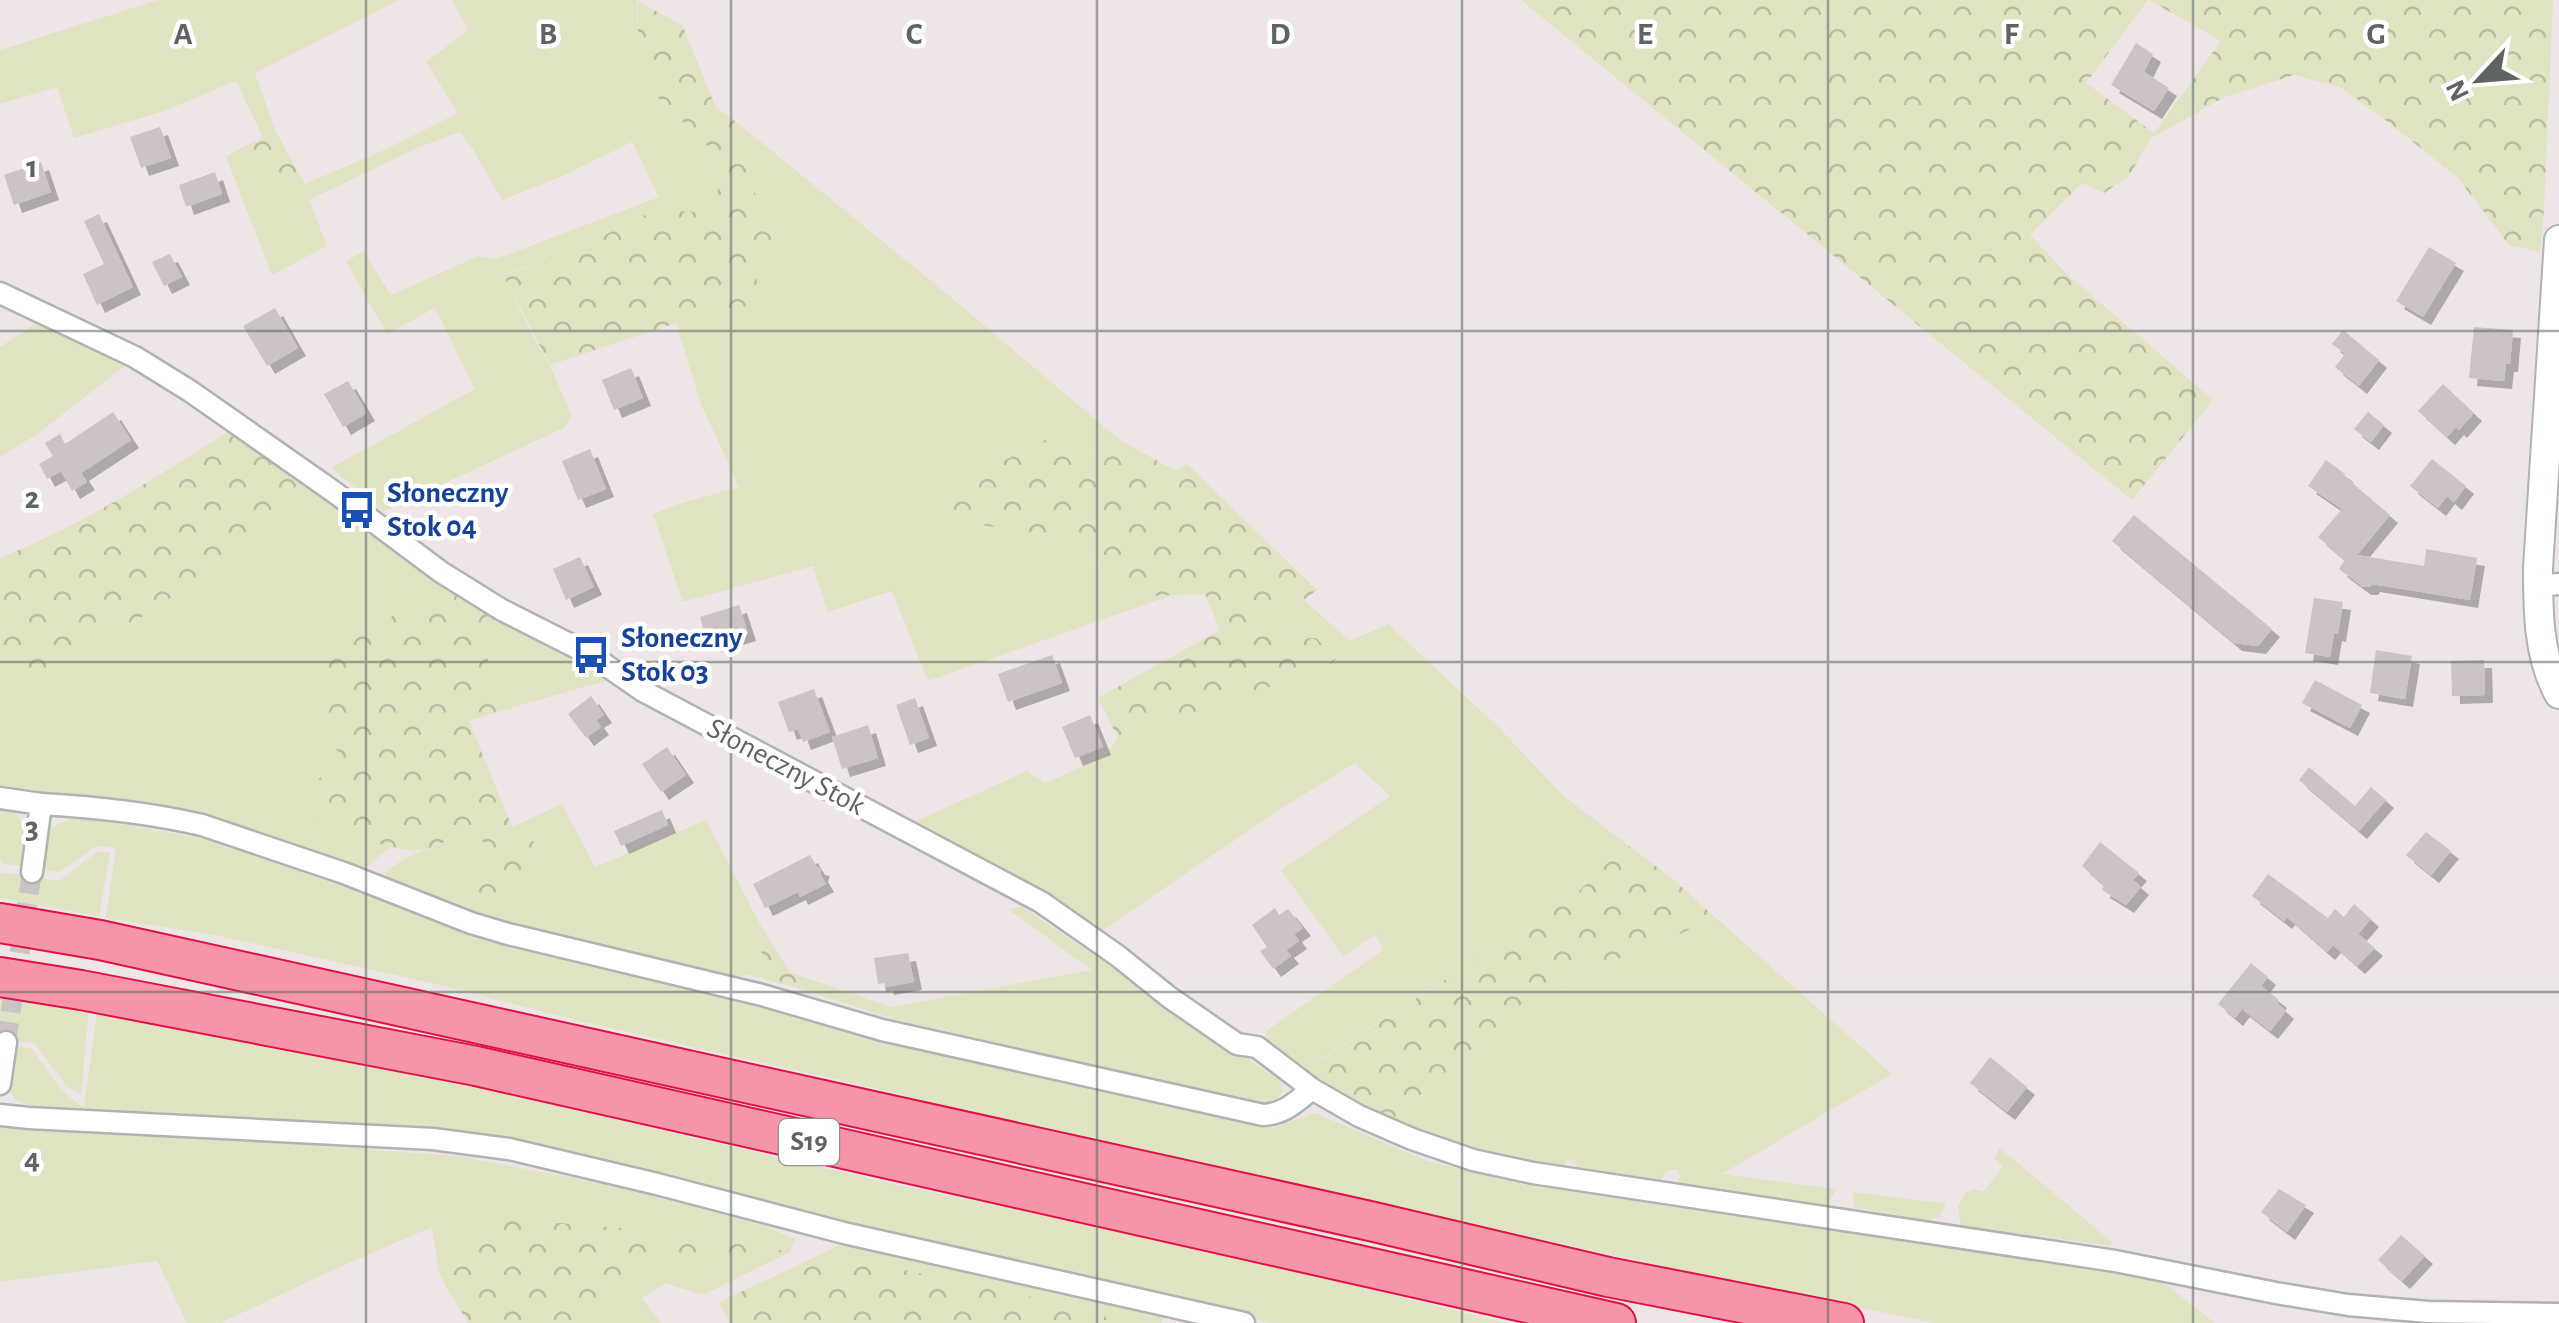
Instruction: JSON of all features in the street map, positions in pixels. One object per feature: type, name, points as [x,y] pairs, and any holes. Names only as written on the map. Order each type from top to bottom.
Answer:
[{"type":"highway","name":"S19","points":[[0,923],[100,940],[1608,1277],[1844,1323]]},
{"type":"highway","name":"S19","points":[[0,977],[476,1066],[1616,1323]]},
{"type":"street","points":[[2559,240],[2548,585],[2538,608],[2544,655],[2559,694]]},
{"type":"street","name":"Słoneczny Stok","points":[[0,293],[149,365],[334,492],[441,572],[502,610],[591,655],[643,691],[1040,902],[1238,1044],[1257,1047],[1312,1089],[1412,1140],[1532,1174],[2116,1260],[2348,1304],[2428,1312],[2559,1314]]},
{"type":"street","points":[[0,798],[180,820],[344,872],[508,934],[762,995],[882,1030],[1263,1115],[1291,1107],[1312,1089]]},
{"type":"street","points":[[32,872],[40,804]]},
{"type":"street","points":[[0,1084],[6,1042]]},
{"type":"street","points":[[0,1115],[433,1139],[508,1149],[844,1234],[1244,1323]]},
{"type":"green space","points":[[158,0],[399,0],[255,73],[276,132],[263,138],[236,81],[164,111],[74,138],[57,87],[0,104],[0,50]]},
{"type":"green space","points":[[452,0],[637,0],[638,53],[652,92],[720,158],[716,214],[656,210],[555,259],[503,274],[572,416],[564,428],[384,511],[331,468],[475,389],[435,308],[387,334],[346,262],[363,251],[391,295],[478,256],[496,259],[659,197],[632,142],[502,200],[459,132],[309,200],[327,246],[272,275],[226,157],[245,146],[253,167],[274,162],[288,191],[458,113],[426,62],[468,30]]},
{"type":"green space","points":[[1521,0],[2148,0],[2086,83],[2154,133],[2221,41],[2149,0],[2553,0],[2540,252],[2509,245],[2458,178],[2340,87],[2294,75],[2225,97],[2151,138],[2129,176],[2104,193],[2082,183],[2030,235],[2067,274],[2213,400],[2132,500]]},
{"type":"green space","points":[[638,1],[682,25],[716,107],[750,133],[755,158],[746,174],[775,236],[757,251],[757,283],[774,294],[708,322],[676,323],[550,365],[503,275],[555,259],[656,210],[716,213],[720,158],[652,92],[638,53]]},
{"type":"green space","points":[[276,132],[305,184],[287,191],[274,162],[253,167],[245,146]]},
{"type":"green space","points":[[750,133],[1121,441],[1097,451],[1047,439],[953,521],[1049,535],[1089,556],[1125,597],[1169,596],[928,681],[892,591],[828,612],[813,566],[683,602],[653,514],[739,487],[701,404],[676,323],[708,322],[773,294],[757,283],[757,251],[775,236],[746,174],[755,158]]},
{"type":"green space","points":[[42,319],[131,361],[36,435],[0,457],[0,347]]},
{"type":"green space","points":[[233,429],[312,489],[299,509],[223,555],[158,608],[40,676],[0,681],[0,558],[90,515]]},
{"type":"green space","points":[[1047,439],[1097,451],[1121,441],[1176,471],[1187,464],[1317,590],[1273,622],[1277,640],[1316,638],[1337,659],[1323,669],[1118,738],[1098,698],[1220,630],[1205,594],[1125,597],[1089,556],[1049,535],[953,521],[946,499],[975,475]]},
{"type":"green space","points":[[312,489],[454,589],[396,614],[316,662],[339,760],[308,789],[379,843],[392,846],[366,867],[354,867],[196,810],[0,788],[0,681],[40,676],[158,608],[223,555],[299,509]]},
{"type":"green space","points":[[454,589],[494,616],[488,659],[500,711],[469,721],[512,827],[544,849],[528,892],[479,915],[468,909],[472,873],[490,846],[463,830],[432,848],[407,850],[360,836],[300,810],[308,789],[339,760],[316,662],[396,614]]},
{"type":"green space","points":[[1304,600],[1350,641],[1388,624],[1495,724],[1565,797],[1624,842],[1571,899],[1319,1060],[1310,1073],[1266,1045],[1266,1031],[1383,950],[1376,934],[1343,956],[1281,870],[1390,796],[1355,763],[1103,930],[1055,897],[910,824],[1027,771],[1045,783],[1106,756],[1118,738],[1323,669],[1316,638],[1277,640],[1273,622]]},
{"type":"green space","points":[[494,616],[609,680],[500,711],[488,659]]},
{"type":"green space","points":[[562,804],[595,867],[706,820],[760,924],[761,952],[782,984],[748,974],[732,982],[713,972],[505,925],[479,915],[528,892],[544,850],[512,827]]},
{"type":"green space","points":[[0,808],[14,809],[27,832],[25,866],[4,864],[0,859]]},
{"type":"green space","points":[[76,816],[227,843],[494,938],[1249,1119],[1273,1128],[1315,1113],[1427,1161],[1516,1183],[2156,1277],[2215,1323],[1935,1323],[1061,1134],[440,985],[214,935],[106,918],[116,848],[96,846],[60,872],[42,870],[51,828]]},
{"type":"green space","points":[[463,830],[491,846],[472,873],[468,909],[387,881],[385,874],[396,864]]},
{"type":"green space","points":[[1624,842],[1715,917],[1639,954],[1597,963],[1550,994],[1391,1120],[1310,1073],[1319,1061],[1571,899]]},
{"type":"green space","points":[[98,851],[110,853],[99,916],[0,898],[0,872],[59,881]]},
{"type":"green space","points":[[1021,906],[1279,1080],[1283,1091],[1275,1101],[1256,1104],[894,1019],[795,987],[801,976],[891,1007],[1092,970],[1009,910]]},
{"type":"green space","points":[[1715,917],[1892,1074],[1722,1174],[1836,1189],[1826,1207],[1677,1184],[1677,1169],[1665,1172],[1660,1182],[1577,1170],[1575,1160],[1567,1160],[1562,1167],[1462,1144],[1391,1120],[1550,994],[1598,963],[1639,954]]},
{"type":"green space","points":[[760,924],[790,972],[801,976],[795,987],[782,984],[761,952]]},
{"type":"green space","points":[[0,997],[89,1010],[81,1095],[67,1086],[34,1043],[0,1038]]},
{"type":"green space","points":[[97,1012],[379,1064],[897,1185],[1175,1242],[1506,1323],[1272,1323],[439,1131],[28,1105],[15,1100],[8,1086],[11,1045],[32,1049],[61,1090],[84,1108]]},
{"type":"green space","points":[[0,1124],[326,1142],[370,1150],[459,1156],[645,1192],[765,1226],[795,1239],[790,1252],[703,1295],[665,1283],[642,1298],[661,1323],[592,1323],[632,1260],[783,1252],[488,1217],[439,1274],[432,1227],[221,1323],[187,1323],[157,1261],[0,1282]]},
{"type":"green space","points":[[2000,1148],[2111,1241],[2112,1246],[1961,1225],[1958,1206],[1965,1193],[1974,1189],[1983,1192],[2003,1167],[1994,1158]]},
{"type":"green space","points":[[1853,1192],[1946,1204],[1939,1217],[1929,1221],[1854,1207]]},
{"type":"green space","points":[[488,1217],[691,1234],[790,1252],[632,1260],[592,1323],[468,1323],[439,1274]]},
{"type":"green space","points":[[843,1243],[1139,1306],[1164,1318],[1161,1323],[1112,1323],[1099,1311],[824,1253]]},
{"type":"green space","points":[[824,1253],[1099,1311],[1112,1323],[729,1323],[719,1302]]},
{"type":"building","points":[[2136,43],[2153,54],[2144,72],[2169,88],[2154,111],[2111,85]]},
{"type":"building","points":[[160,127],[171,158],[141,168],[130,137]]},
{"type":"building","points":[[41,162],[51,192],[14,205],[4,175]]},
{"type":"building","points":[[215,172],[222,194],[186,207],[179,185]]},
{"type":"building","points":[[99,214],[133,287],[97,305],[83,274],[104,264],[84,221]]},
{"type":"building","points":[[2429,247],[2456,263],[2423,317],[2396,301]]},
{"type":"building","points":[[170,254],[182,277],[164,286],[152,262]]},
{"type":"building","points":[[275,308],[298,348],[267,366],[243,326]]},
{"type":"building","points":[[2474,327],[2513,330],[2504,381],[2469,378]]},
{"type":"building","points":[[2343,330],[2379,360],[2359,386],[2335,367],[2345,354],[2332,344]]},
{"type":"building","points":[[631,368],[643,398],[614,410],[602,380]]},
{"type":"building","points":[[348,381],[367,413],[343,427],[324,394]]},
{"type":"building","points":[[2443,384],[2474,413],[2447,437],[2418,411]]},
{"type":"building","points":[[113,412],[131,440],[81,473],[87,482],[72,491],[61,471],[47,479],[39,464],[53,456],[45,443],[60,434],[65,444]]},
{"type":"building","points":[[2368,412],[2384,425],[2371,442],[2354,429]]},
{"type":"building","points":[[590,449],[606,489],[578,500],[562,461]]},
{"type":"building","points":[[2432,459],[2466,486],[2454,502],[2447,496],[2438,508],[2410,486]]},
{"type":"building","points":[[2326,460],[2390,515],[2357,555],[2424,566],[2426,549],[2477,558],[2470,600],[2372,584],[2363,587],[2339,569],[2345,560],[2318,537],[2342,509],[2308,486]]},
{"type":"building","points":[[2134,515],[2272,629],[2258,646],[2234,643],[2112,541]]},
{"type":"building","points":[[580,557],[594,587],[566,600],[553,569]]},
{"type":"building","points":[[2314,598],[2343,602],[2330,657],[2305,653]]},
{"type":"building","points":[[739,605],[748,633],[713,644],[711,638],[706,639],[700,617]]},
{"type":"building","points":[[2376,650],[2412,656],[2405,699],[2370,693]]},
{"type":"building","points":[[1052,655],[1062,683],[1008,702],[998,674]]},
{"type":"building","points":[[2484,660],[2485,695],[2452,696],[2451,661]]},
{"type":"building","points":[[2315,680],[2362,705],[2350,728],[2302,703]]},
{"type":"building","points":[[814,689],[830,732],[803,742],[798,729],[789,732],[778,702]]},
{"type":"building","points":[[591,696],[604,715],[596,720],[601,727],[586,738],[568,714]]},
{"type":"building","points":[[915,698],[929,738],[910,745],[896,705]]},
{"type":"building","points":[[1090,715],[1103,747],[1075,758],[1062,727]]},
{"type":"building","points":[[868,725],[878,758],[842,769],[832,737]]},
{"type":"building","points":[[667,747],[686,775],[661,792],[642,764]]},
{"type":"building","points":[[2309,767],[2355,806],[2371,787],[2386,800],[2359,831],[2299,780]]},
{"type":"building","points":[[662,810],[668,825],[621,846],[614,831]]},
{"type":"building","points":[[2426,832],[2451,851],[2431,875],[2406,855]]},
{"type":"building","points":[[2100,842],[2139,873],[2133,880],[2141,887],[2126,905],[2102,890],[2104,886],[2082,866]]},
{"type":"building","points":[[810,855],[822,868],[820,874],[826,884],[765,908],[753,884]]},
{"type":"building","points":[[2268,874],[2328,918],[2335,909],[2344,917],[2354,904],[2371,919],[2358,934],[2375,948],[2357,966],[2333,945],[2327,952],[2287,917],[2284,921],[2252,896]]},
{"type":"building","points":[[1275,908],[1279,915],[1288,909],[1303,928],[1294,934],[1299,941],[1286,950],[1291,956],[1273,969],[1260,951],[1267,947],[1252,925]]},
{"type":"building","points":[[908,953],[914,982],[886,987],[885,983],[878,984],[874,958]]},
{"type":"building","points":[[2251,963],[2268,977],[2261,986],[2286,1011],[2270,1031],[2242,1009],[2235,1018],[2218,1004]]},
{"type":"building","points":[[1990,1057],[2027,1087],[2007,1112],[1970,1083]]},
{"type":"building","points":[[2279,1189],[2306,1205],[2287,1232],[2261,1212]]},
{"type":"building","points":[[2401,1235],[2425,1256],[2402,1281],[2378,1260]]},
{"type":"tunnel","points":[[6,1042],[32,872]]},
{"type":"place","name":"Słoneczny Stok 04","points":[[357,510]]},
{"type":"place","name":"Słoneczny Stok 03","points":[[591,655]]}]
